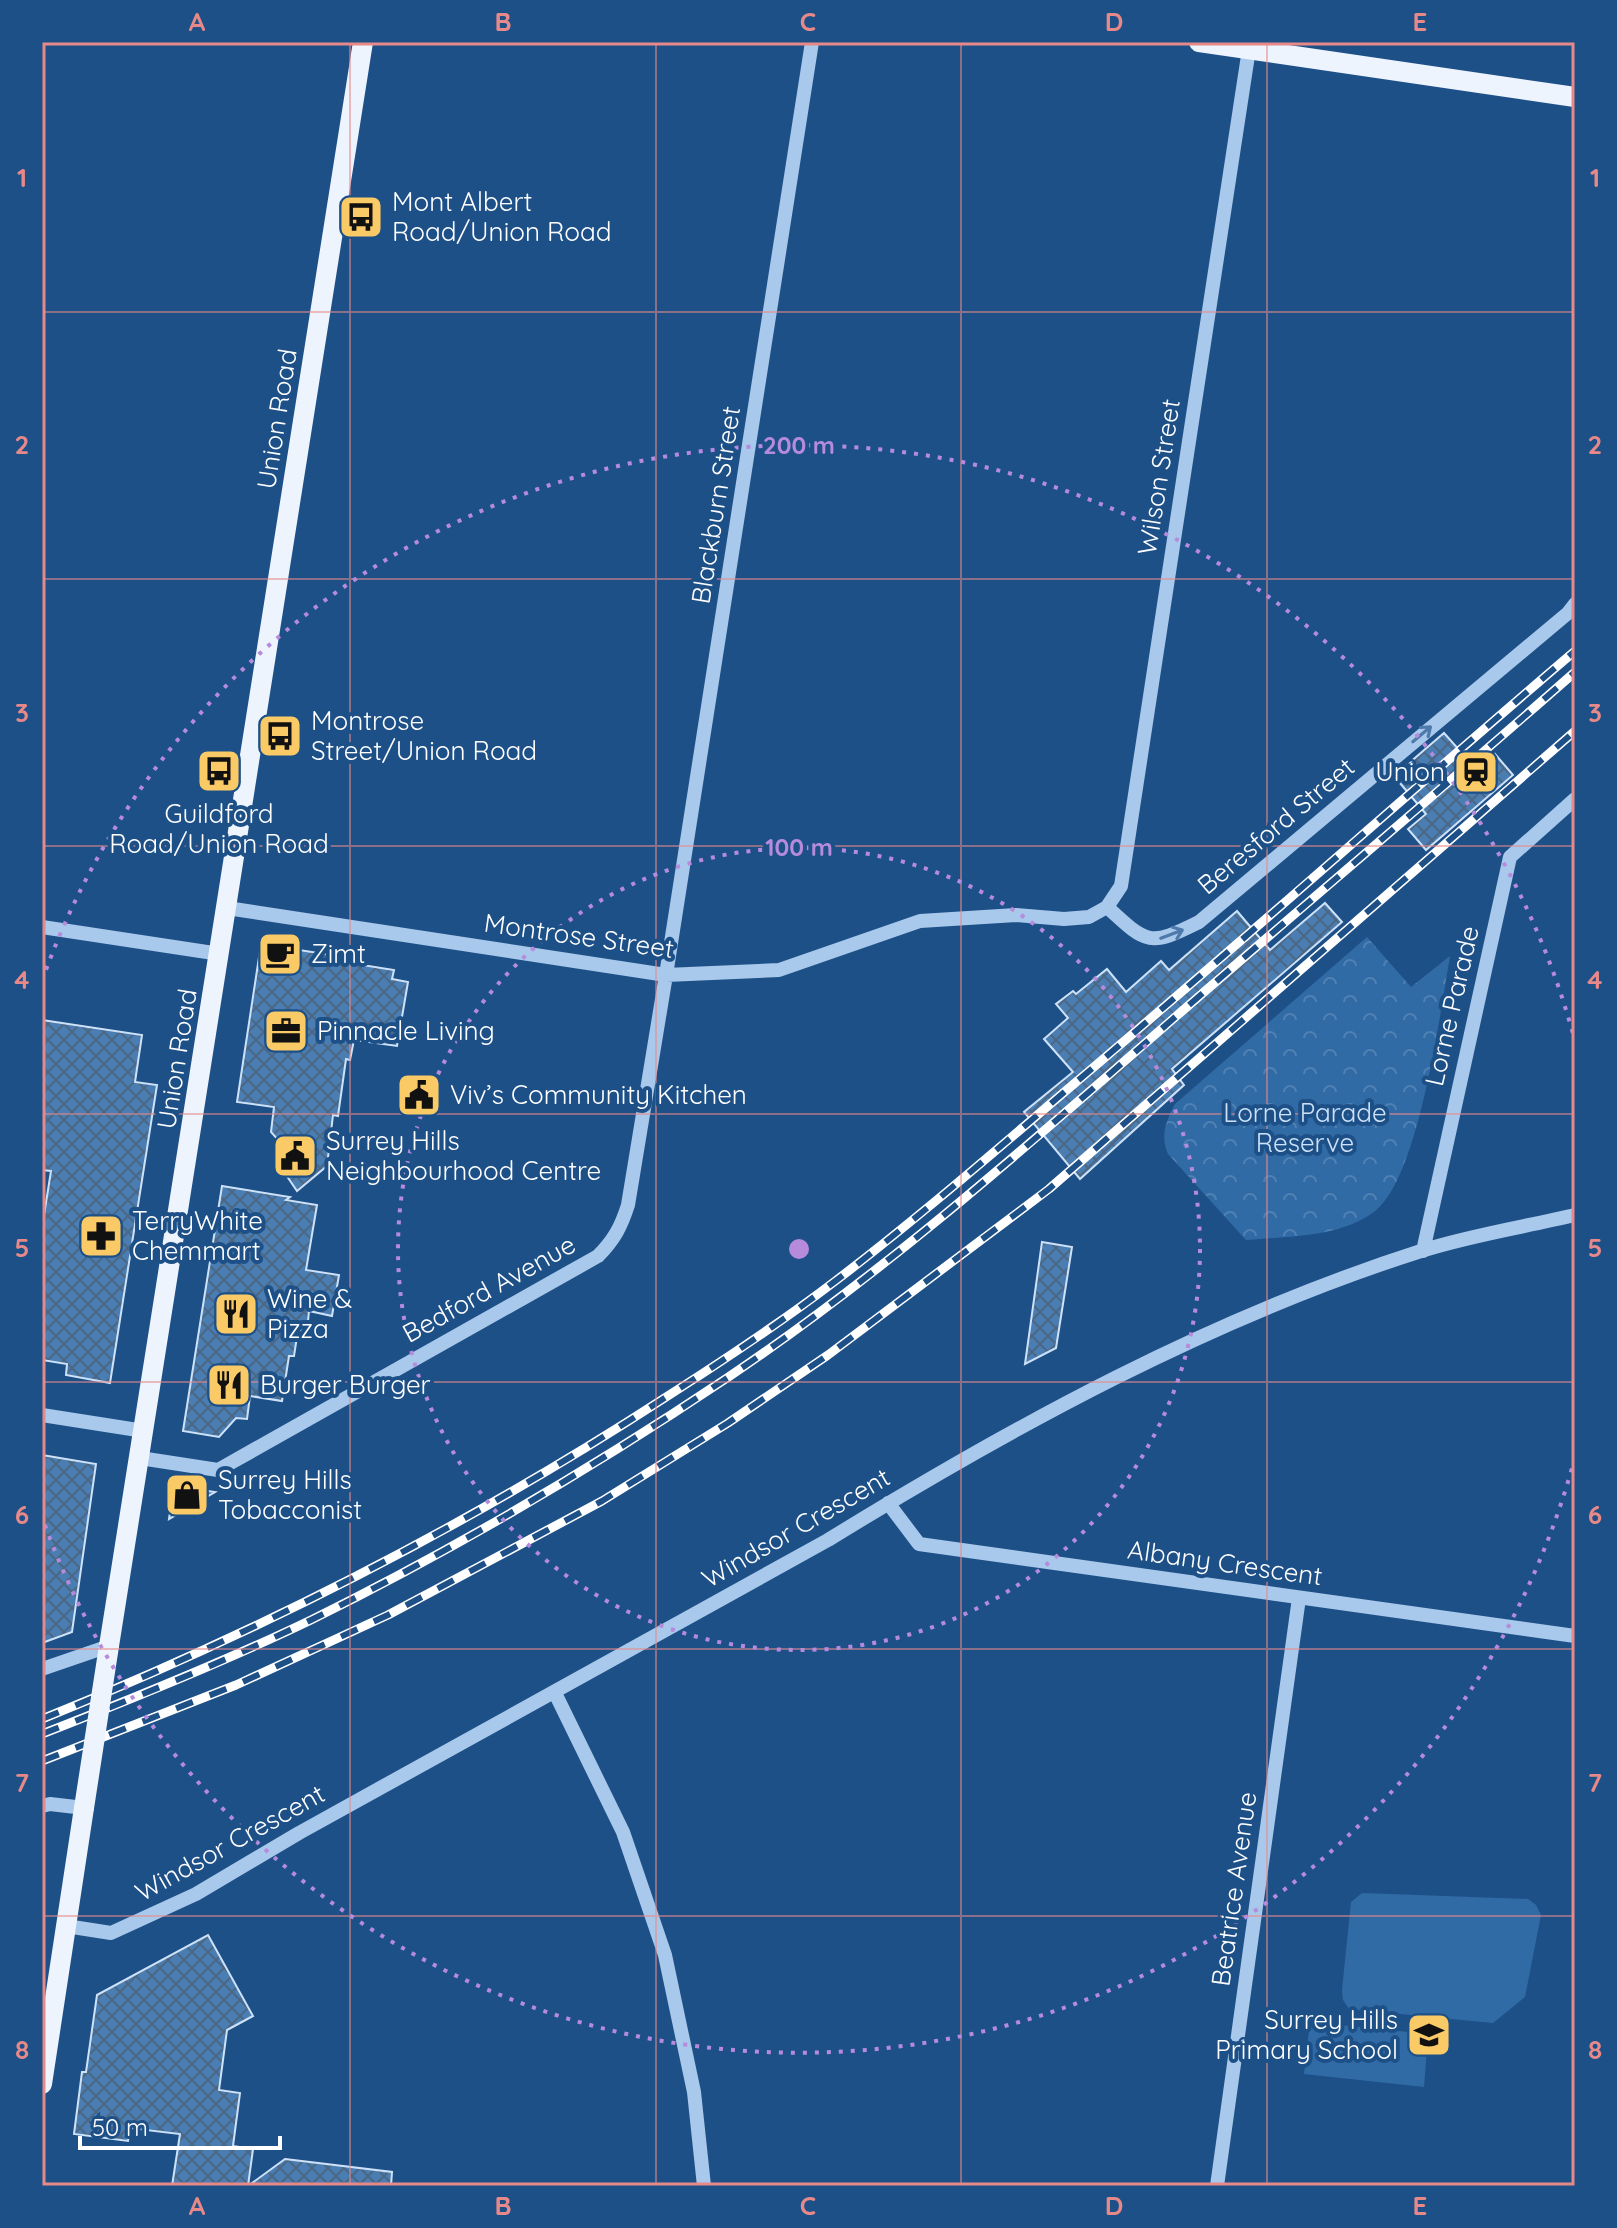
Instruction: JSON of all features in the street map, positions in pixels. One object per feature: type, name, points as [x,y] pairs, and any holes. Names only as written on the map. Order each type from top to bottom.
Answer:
[{"type":"main road","name":"Union Road","points":[[42,2084],[363,42]]},
{"type":"main road","points":[[1199,42],[1575,97]]},
{"type":"street","name":"Blackburn Street","points":[[666,975],[812,42]]},
{"type":"street","name":"Wilson Street","points":[[1107,907],[1121,886],[1249,49]]},
{"type":"street","name":"Beresford Street","points":[[1107,907],[1141,938],[1162,939],[1199,922],[1575,604]]},
{"type":"street","name":"Lorne Parade","points":[[1423,1251],[1510,857],[1575,799]]},
{"type":"street","name":"Montrose Street","points":[[227,908],[666,975],[779,970],[920,921],[1016,915],[1076,918],[1089,917],[1107,907]]},
{"type":"street","points":[[42,927],[220,954]]},
{"type":"street","name":"Bedford Avenue","points":[[140,1458],[218,1470],[598,1256],[614,1240],[628,1205],[666,975]]},
{"type":"street","name":"Windsor Crescent","points":[[66,1926],[111,1933],[196,1894],[299,1833],[828,1540],[1068,1402],[1233,1321],[1423,1251],[1575,1215]]},
{"type":"street","points":[[42,1415],[144,1431]]},
{"type":"street","name":"Albany Crescent","points":[[888,1503],[919,1544],[1575,1636]]},
{"type":"street","name":"Beatrice Avenue","points":[[1217,2186],[1299,1598]]},
{"type":"street","points":[[42,1669],[109,1646]]},
{"type":"street","points":[[555,1693],[623,1832],[665,1955],[694,2092],[704,2186]]},
{"type":"street","points":[[42,1806],[84,1808]]},
{"type":"green space","name":"Lorne Parade Reserve","points":[[1367,937],[1411,987],[1450,956],[1425,1092],[1404,1165],[1390,1193],[1375,1211],[1361,1220],[1313,1234],[1246,1240],[1168,1154],[1164,1134],[1169,1116],[1175,1104]]},
{"type":"green space","points":[[1362,1893],[1528,1899],[1536,1905],[1541,1915],[1525,1997],[1493,2023],[1349,2009],[1343,2000],[1342,1990],[1351,1902]]},
{"type":"green space","points":[[1310,2022],[1428,2034],[1424,2087],[1304,2074]]},
{"type":"building","points":[[1444,733],[1477,770],[1495,754],[1513,775],[1426,850],[1408,829],[1426,814],[1394,776]]},
{"type":"building","points":[[1325,903],[1342,922],[1172,1069],[1184,1085],[1080,1179],[1024,1112],[1073,1072],[1044,1039],[1068,1018],[1056,1004],[1073,991],[1076,994],[1107,969],[1126,992],[1161,961],[1169,970],[1237,911],[1270,950]]},
{"type":"building","points":[[261,944],[363,960],[362,965],[394,970],[392,979],[408,982],[397,1046],[354,1040],[350,1060],[346,1059],[338,1116],[333,1115],[327,1166],[297,1191],[278,1163],[280,1142],[271,1132],[274,1107],[237,1102]]},
{"type":"building","points":[[42,1020],[142,1035],[135,1082],[157,1085],[110,1383],[66,1375],[67,1364],[42,1360],[42,1228],[51,1171],[42,1170]]},
{"type":"building","points":[[222,1186],[290,1197],[286,1200],[317,1205],[306,1270],[339,1275],[332,1316],[309,1311],[307,1331],[298,1330],[294,1356],[289,1356],[282,1401],[250,1396],[247,1419],[236,1418],[219,1437],[183,1431]]},
{"type":"building","points":[[1042,1242],[1072,1247],[1056,1348],[1025,1364]]},
{"type":"building","points":[[42,1455],[96,1464],[72,1632],[42,1643]]},
{"type":"building","points":[[174,1486],[215,1492],[169,1519]]},
{"type":"building","points":[[208,1935],[253,2016],[227,2030],[219,2090],[240,2093],[233,2146],[253,2149],[248,2186],[172,2186],[180,2134],[130,2128],[128,2141],[74,2134],[97,1995]]},
{"type":"building","points":[[285,2159],[392,2172],[391,2186],[248,2186]]},
{"type":"railway","points":[[42,1719],[282,1613],[438,1533],[589,1446],[771,1328],[865,1258],[956,1184],[1575,651]]},
{"type":"railway","points":[[42,1734],[278,1636],[365,1593],[523,1506],[727,1378],[850,1290],[968,1196],[1575,672]]},
{"type":"railway","points":[[42,1761],[236,1685],[388,1615],[602,1501],[728,1423],[828,1355],[1049,1189],[1575,731]]},
{"type":"place","name":"Mont Albert Road/Union Road","points":[[361,217]]},
{"type":"place","name":"Montrose Street/Union Road","points":[[280,736]]},
{"type":"place","name":"Guildford Road/Union Road","points":[[219,771]]},
{"type":"place","name":"Union","points":[[1476,772]]},
{"type":"place","name":"Zimt","points":[[280,954]]},
{"type":"place","name":"Pinnacle Living","points":[[286,1031]]},
{"type":"place","name":"Viv’s Community Kitchen","points":[[419,1095]]},
{"type":"place","name":"Surrey Hills Neighbourhood Centre","points":[[295,1156]]},
{"type":"place","name":"TerryWhite Chemmart","points":[[101,1236]]},
{"type":"place","name":"Wine & Pizza","points":[[236,1314]]},
{"type":"place","name":"Burger Burger","points":[[229,1385]]},
{"type":"place","name":"Surrey Hills Tobacconist","points":[[187,1495]]},
{"type":"place","name":"Surrey Hills Primary School","points":[[1429,2035]]}]
